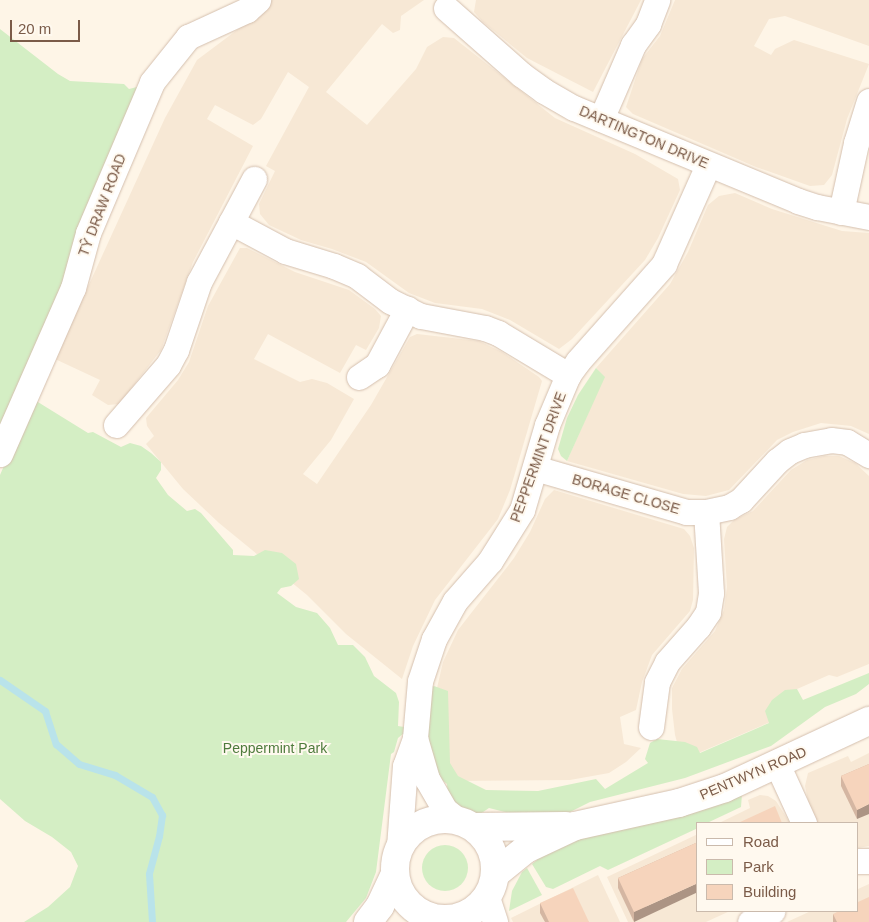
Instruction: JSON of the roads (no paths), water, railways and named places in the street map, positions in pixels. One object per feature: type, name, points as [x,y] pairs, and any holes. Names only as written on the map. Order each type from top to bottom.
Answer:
[{"type":"street","name":"TŶ DRAW ROAD","points":[[0,454],[73,288],[88,234],[152,82],[188,37],[247,10],[258,0]]},
{"type":"street","points":[[601,118],[622,66],[633,45],[648,24],[657,0]]},
{"type":"street","name":"DARTINGTON DRIVE","points":[[446,8],[522,75],[544,91],[574,108],[798,200],[841,212],[869,217]]},
{"type":"street","points":[[841,212],[856,143],[869,101]]},
{"type":"street","name":"PEPPERMINT DRIVE","points":[[399,847],[405,766],[415,738],[420,681],[434,639],[455,601],[490,562],[522,510],[552,410],[568,375],[578,361],[664,264],[708,164]]},
{"type":"street","points":[[116,426],[168,365],[176,350],[199,282],[254,179]]},
{"type":"street","points":[[231,222],[285,251],[334,266],[357,276],[390,301],[407,309],[431,319],[485,328],[516,342],[568,375]]},
{"type":"street","points":[[358,377],[377,365],[407,309]]},
{"type":"street","name":"BORAGE CLOSE","points":[[535,468],[686,512],[706,512],[718,511],[742,500],[777,461],[790,451],[804,444],[831,440],[847,442],[869,455]]},
{"type":"street","points":[[651,727],[657,682],[663,669],[680,645],[698,627],[708,612],[711,593],[706,512]]},
{"type":"street","name":"PENTWYN ROAD","points":[[492,898],[526,849],[575,826],[679,803],[725,788],[869,721]]},
{"type":"street","name":"PEPPERMINT DRIVE","points":[[415,738],[427,779],[445,810],[466,824]]},
{"type":"street","points":[[777,764],[804,822]]},
{"type":"street","points":[[441,818],[466,824],[487,840],[494,856],[492,898],[463,920],[425,920],[424,916],[407,903],[398,891],[394,876],[394,862],[399,847],[409,833],[424,823],[441,818]]},
{"type":"street","name":"PENTWYN ROAD","points":[[466,824],[575,826]]},
{"type":"street","points":[[368,922],[380,906],[394,876]]},
{"type":"street","points":[[750,922],[771,912]]},
{"type":"waterway","points":[[0,680],[45,711],[56,744],[79,764],[115,775],[152,797],[162,815],[159,836],[149,874],[152,922]]},
{"type":"park label","name":"Peppermint Park","points":[[275,748]]}]
